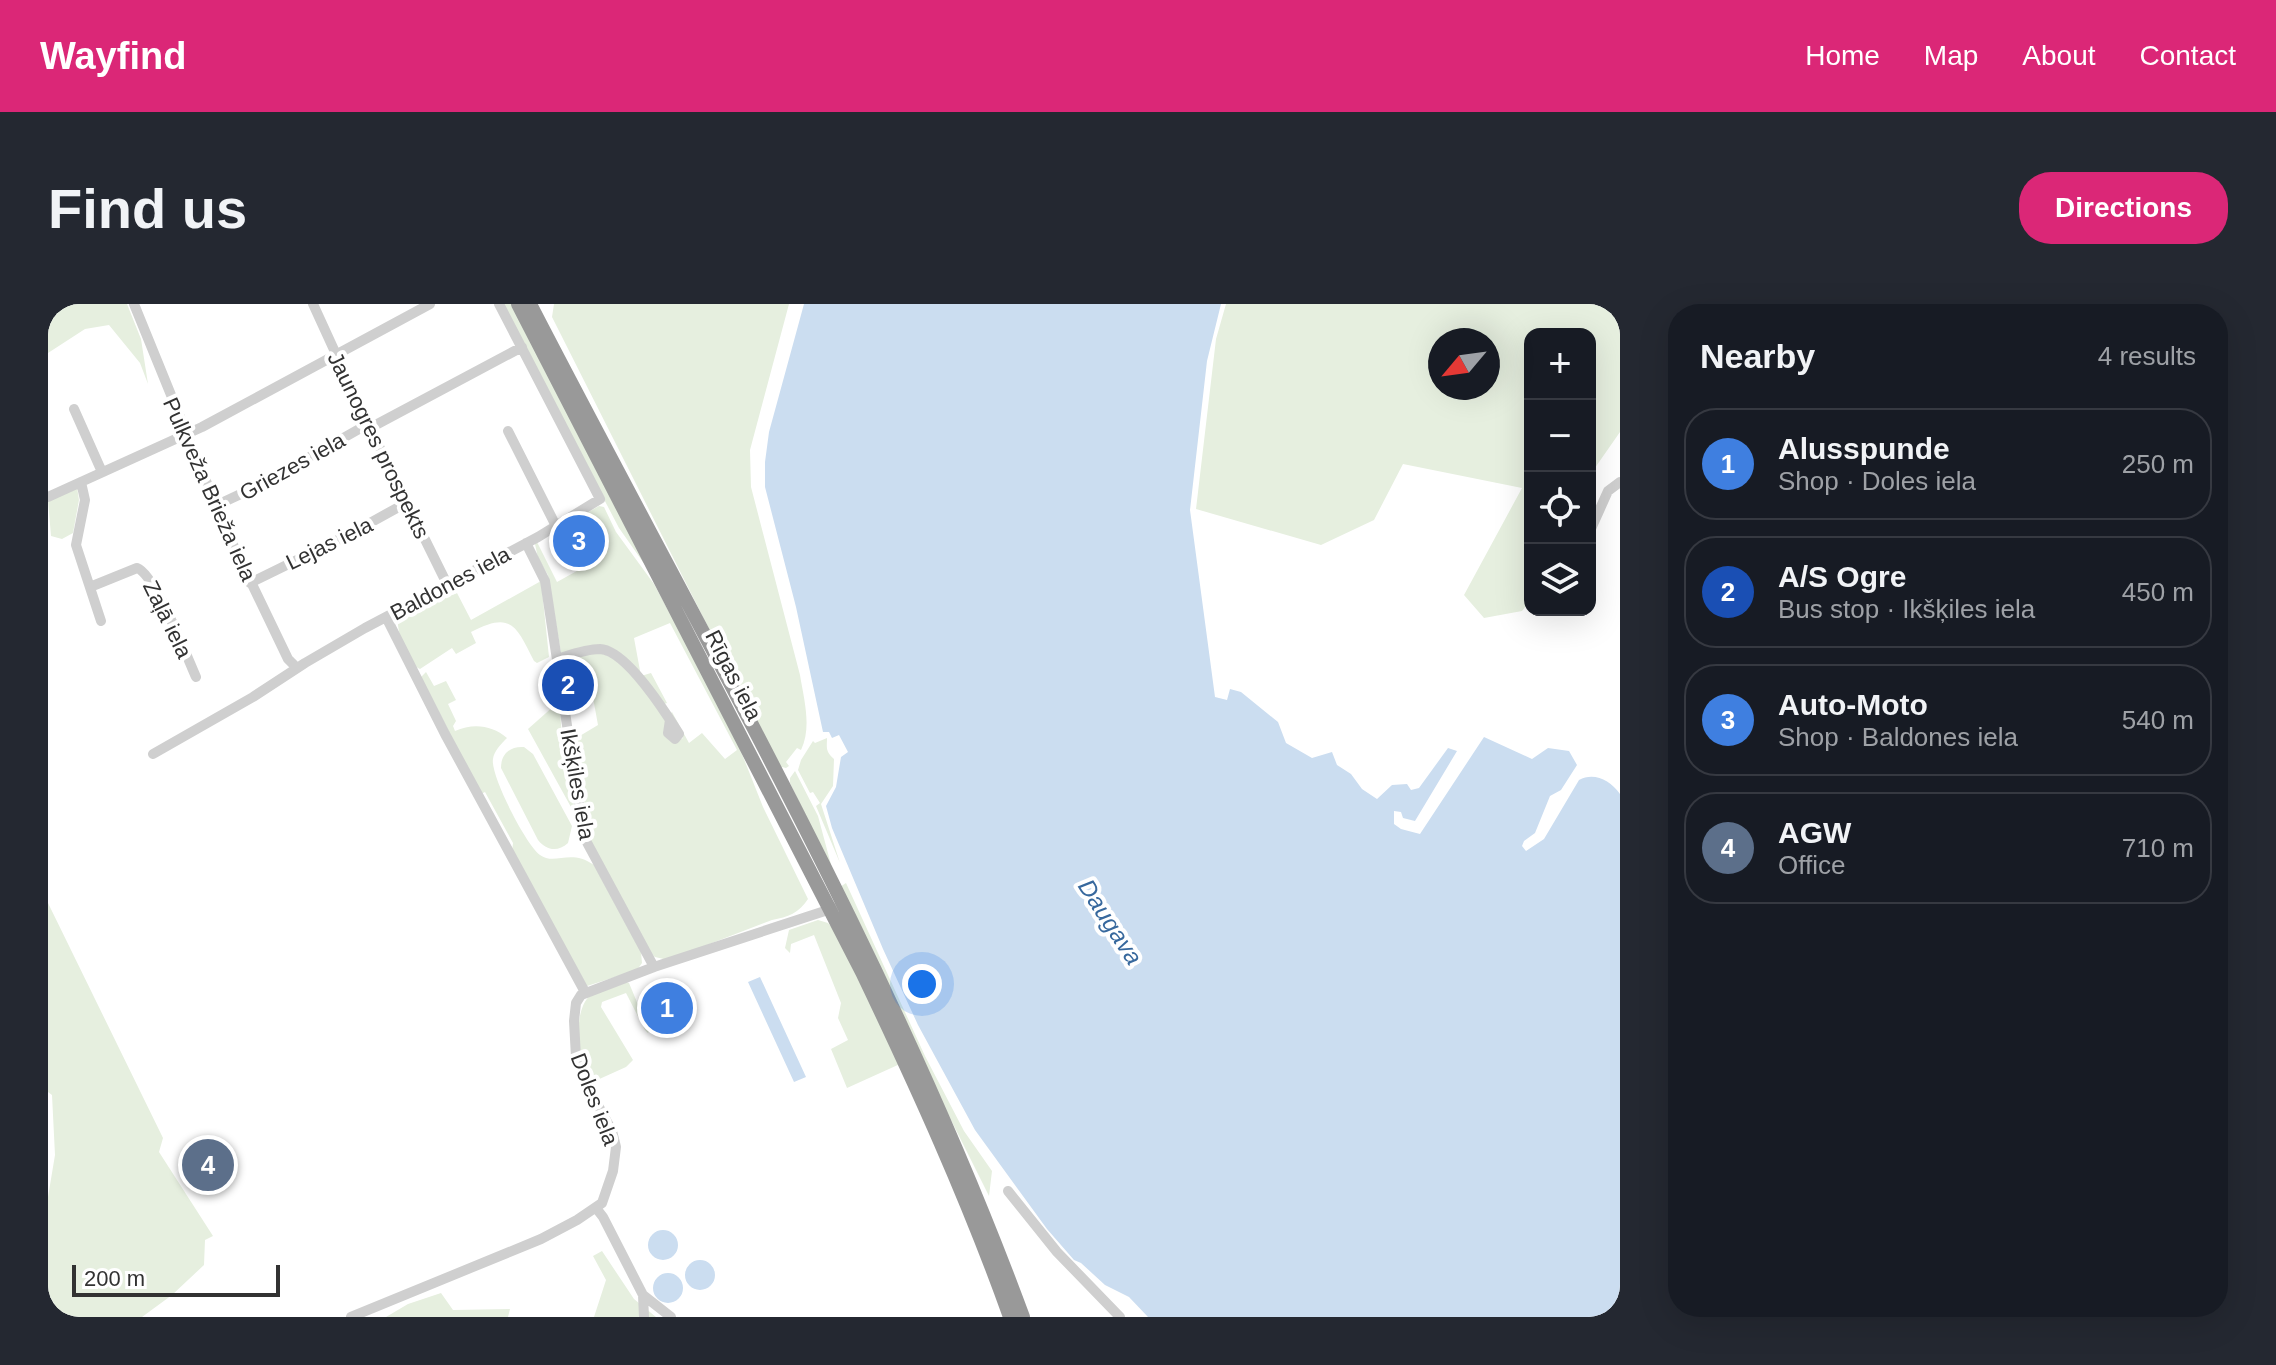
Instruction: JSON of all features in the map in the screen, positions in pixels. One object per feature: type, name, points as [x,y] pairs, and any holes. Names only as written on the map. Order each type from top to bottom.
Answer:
[{"type":"highway","name":"Rīgas iela","points":[[518,304],[837,907]]},
{"type":"highway","name":"Rīgas iela","points":[[530,304],[837,907],[914,1066]]},
{"type":"highway","points":[[914,1066],[1010,1317]]},
{"type":"highway","points":[[914,1066],[971,1184],[1023,1317]]},
{"type":"street","name":"Pulkveža Brieža iela","points":[[134,304],[215,506],[288,659],[297,668]]},
{"type":"street","name":"Jaunogres prospekts","points":[[313,304],[334,354],[447,584]]},
{"type":"street","points":[[48,497],[185,435],[430,304]]},
{"type":"street","points":[[499,304],[522,347]]},
{"type":"street","name":"Griezes iela","points":[[215,506],[522,347]]},
{"type":"street","name":"Baldones iela","points":[[153,754],[386,617],[526,543],[600,499],[522,347]]},
{"type":"street","points":[[74,409],[102,472]]},
{"type":"street","points":[[508,431],[556,526]]},
{"type":"street","points":[[81,482],[85,500],[76,545],[101,621]]},
{"type":"street","points":[[1596,518],[1608,491],[1620,482]]},
{"type":"street","name":"Lejas iela","points":[[250,583],[406,503]]},
{"type":"street","name":"Ikšķiles iela","points":[[526,543],[545,581],[584,837],[654,967]]},
{"type":"street","name":"Zaļā iela","points":[[90,587],[137,568],[143,570],[157,591],[196,677]]},
{"type":"street","points":[[386,617],[445,734],[585,992],[837,907]]},
{"type":"street","points":[[557,659],[595,650],[613,652],[670,720]]},
{"type":"street","name":"Doles iela","points":[[585,992],[576,1003],[576,1057],[582,1076],[612,1131],[616,1147],[613,1171],[602,1203],[596,1208]]},
{"type":"street","points":[[1008,1191],[1057,1252],[1120,1317]]},
{"type":"street","points":[[351,1317],[528,1245],[596,1208],[643,1295],[644,1317]]},
{"type":"street","points":[[643,1295],[671,1317]]},
{"type":"green space","points":[[48,304],[127,304],[141,339],[148,384],[140,363],[109,325],[85,329],[48,353]]},
{"type":"green space","points":[[502,304],[511,304],[657,582],[619,528]]},
{"type":"green space","points":[[554,304],[789,304],[750,450],[751,487],[800,675],[806,713],[806,732],[801,750],[797,748],[786,762],[789,766],[786,768],[778,766],[552,317]]},
{"type":"green space","points":[[1226,304],[1620,304],[1620,432],[1596,466],[1596,328],[1524,328],[1522,611],[1484,618],[1464,595],[1522,488],[1403,464],[1374,520],[1321,545],[1196,509],[1216,339]]},
{"type":"green space","points":[[77,487],[79,500],[73,533],[62,539],[51,536],[48,500]]},
{"type":"green space","points":[[599,506],[604,507],[616,532],[654,584],[740,749],[763,807],[808,899],[797,911],[668,960],[649,952],[589,839],[573,740],[598,725],[587,665],[563,670],[562,661],[596,651],[561,653],[548,575],[538,558],[535,544],[537,542],[557,582],[602,557],[590,523],[575,530],[576,519]],"holes":[[[670,623],[737,750],[725,759],[702,733],[689,743],[672,712],[670,714],[683,738],[674,743],[669,740],[665,734],[665,716],[620,661],[596,651],[614,650],[664,704],[667,703],[651,673],[641,676],[634,638]]]},
{"type":"green space","points":[[541,581],[549,657],[537,663],[534,661],[517,630],[504,622],[471,632],[476,643],[456,654],[452,648],[420,669],[406,653],[400,637],[398,615],[437,594],[443,598],[457,593],[471,620]]},
{"type":"green space","points":[[426,672],[434,686],[446,681],[456,700],[448,704],[456,721],[453,726],[455,731],[482,727],[495,730],[507,738],[495,753],[494,767],[518,824],[540,855],[551,859],[578,858],[594,865],[641,952],[642,963],[637,970],[587,986],[512,852],[513,843],[485,792],[481,794],[421,677]]},
{"type":"green space","points":[[555,705],[560,708],[577,818],[528,729]]},
{"type":"green space","points":[[827,738],[828,751],[834,759],[833,786],[821,804],[840,863],[816,806],[820,803],[813,792],[810,793],[798,770],[813,741]]},
{"type":"green space","points":[[524,747],[533,754],[572,826],[568,843],[560,848],[549,848],[538,840],[501,768],[507,752]]},
{"type":"green space","points":[[795,771],[818,816],[833,872],[790,783]]},
{"type":"green space","points":[[846,883],[925,1056],[964,1131],[992,1171],[989,1196],[840,887]]},
{"type":"green space","points":[[48,903],[163,1138],[159,1152],[213,1236],[205,1240],[204,1265],[172,1295],[142,1317],[48,1317],[48,1197],[55,1155],[52,1095],[48,1092]]},
{"type":"green space","points":[[818,920],[828,923],[836,932],[900,1064],[847,1088],[831,1049],[848,1040],[838,1018],[841,1003],[814,935],[791,944],[790,953],[785,948],[789,930]]},
{"type":"green space","points":[[626,982],[649,1031],[645,1030],[626,993],[602,1002],[601,1007],[633,1060],[626,1067],[595,1081],[588,1075],[580,1053],[581,1013],[591,995]]},
{"type":"green space","points":[[602,1251],[634,1299],[656,1317],[594,1317],[606,1280],[593,1256]]},
{"type":"green space","points":[[441,1293],[453,1310],[510,1309],[508,1317],[386,1317],[408,1304]]},
{"type":"water","name":"Daugava","points":[[804,304],[1221,304],[1207,361],[1190,510],[1215,697],[1227,700],[1230,689],[1241,692],[1278,722],[1286,743],[1312,758],[1332,752],[1337,765],[1377,799],[1392,785],[1407,784],[1411,790],[1419,788],[1448,748],[1457,751],[1415,821],[1403,818],[1401,812],[1394,811],[1394,824],[1420,834],[1484,737],[1532,759],[1548,748],[1569,751],[1577,765],[1561,790],[1550,796],[1535,833],[1524,841],[1522,846],[1526,851],[1544,839],[1579,780],[1590,777],[1601,779],[1620,794],[1620,1317],[1148,1317],[1129,1297],[1105,1285],[1074,1260],[1047,1229],[975,1130],[918,1025],[832,828],[826,806],[836,787],[841,757],[848,752],[839,735],[832,738],[829,732],[823,732],[796,607],[765,487],[769,432]]},
{"type":"water","points":[[760,977],[806,1077],[794,1082],[748,982]]},
{"type":"water","points":[[663,1230],[674,1234],[678,1245],[674,1256],[663,1260],[652,1256],[648,1245],[652,1234]]},
{"type":"water","points":[[700,1260],[711,1264],[715,1275],[711,1286],[700,1290],[689,1286],[685,1275],[689,1264]]},
{"type":"water","points":[[668,1273],[679,1277],[683,1288],[679,1299],[668,1303],[657,1299],[653,1288],[657,1277]]},
{"type":"place","name":"Auto-Moto","points":[[579,541]]},
{"type":"place","name":"A/S Ogre","points":[[568,685]]},
{"type":"place","name":"Alusspunde","points":[[667,1008]]},
{"type":"place","name":"AGW","points":[[208,1165]]}]
